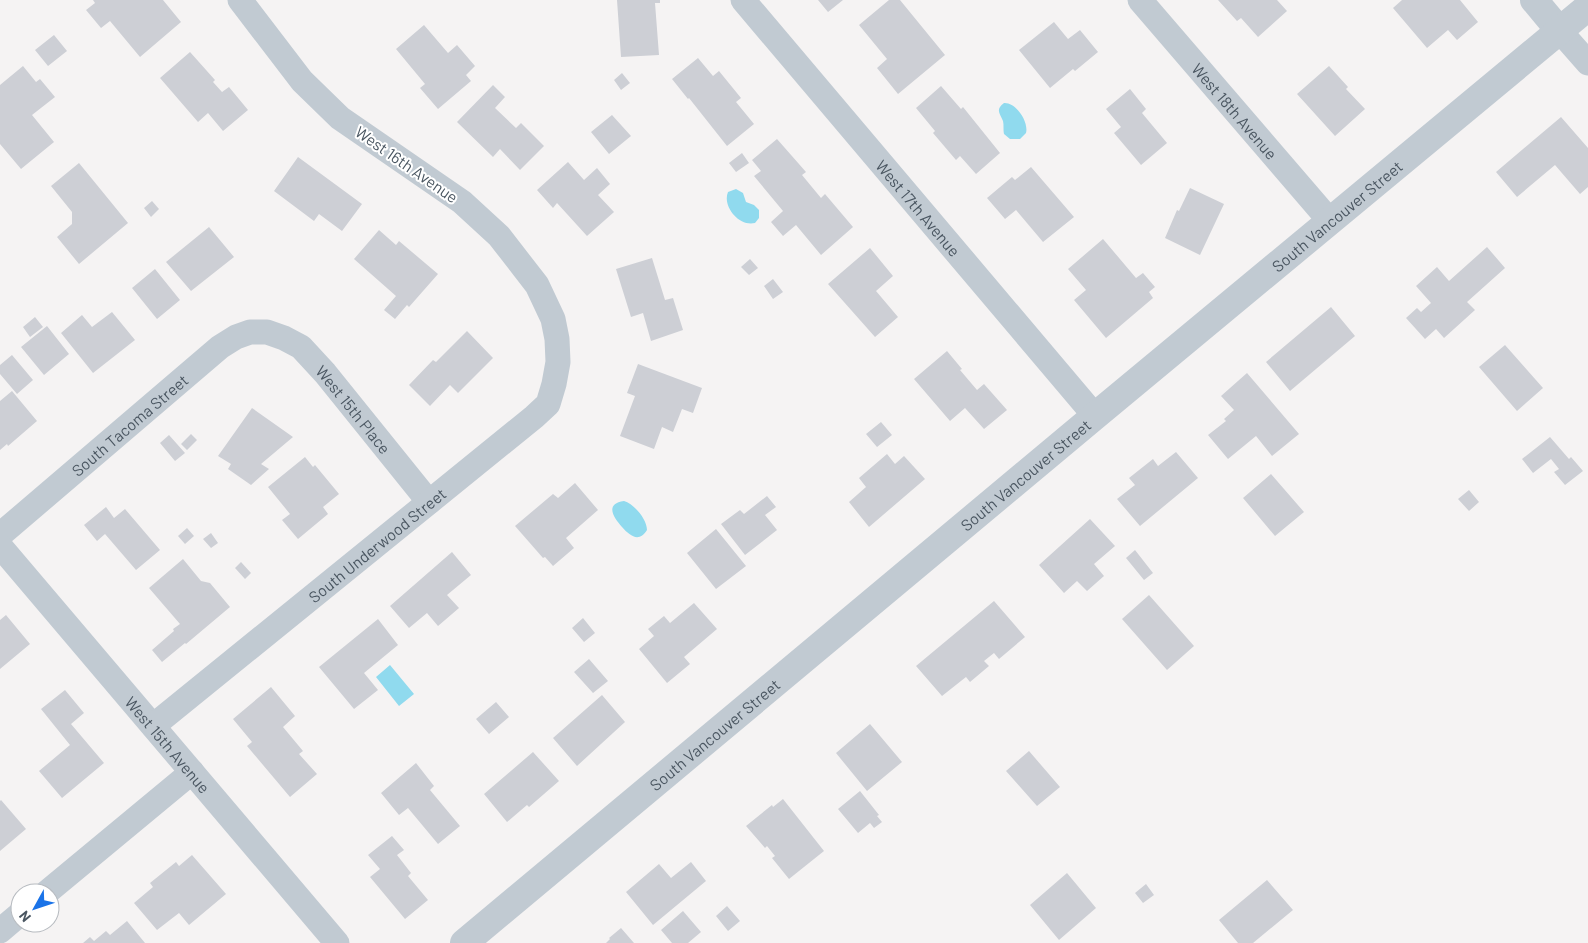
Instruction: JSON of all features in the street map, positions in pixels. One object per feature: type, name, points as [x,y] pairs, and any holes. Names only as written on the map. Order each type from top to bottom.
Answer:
[{"type":"street","name":"West 16th Avenue","points":[[240,0],[302,81],[340,118],[462,202],[499,236],[537,285],[553,319],[557,339]]},
{"type":"street","name":"West 17th Avenue","points":[[743,0],[1095,416]]},
{"type":"street","name":"West 18th Avenue","points":[[1140,0],[1330,221]]},
{"type":"street","points":[[1534,0],[1588,63]]},
{"type":"street","name":"South Vancouver Street","points":[[464,943],[1588,6]]},
{"type":"street","name":"South Tacoma Street","points":[[0,535],[220,347],[236,337],[250,332],[267,332]]},
{"type":"street","name":"West 15th Place","points":[[267,332],[301,347],[325,373],[429,502]]},
{"type":"street","name":"South Underwood Street","points":[[153,726],[548,404],[558,362],[557,339]]},
{"type":"street","name":"West 15th Avenue","points":[[0,546],[337,943]]},
{"type":"street","points":[[58,883],[192,772]]},
{"type":"street","points":[[0,931],[10,922]]},
{"type":"water","points":[[1004,103],[1017,109],[1024,118],[1026,133],[1020,139],[1010,139],[1004,134],[1003,121],[999,110]]},
{"type":"water","points":[[736,189],[743,193],[746,202],[754,205],[759,210],[759,218],[755,223],[743,222],[730,209],[727,203],[728,192]]},
{"type":"water","points":[[624,501],[636,509],[645,521],[647,530],[641,536],[634,537],[628,533],[612,512],[614,505]]},
{"type":"water","points":[[390,665],[414,694],[399,706],[376,677]]},
{"type":"building","points":[[93,0],[163,0],[181,22],[140,57],[110,21],[101,28],[86,10],[95,3]]},
{"type":"building","points":[[617,0],[660,0],[660,3],[655,3],[659,55],[621,57]]},
{"type":"building","points":[[818,0],[843,0],[828,12]]},
{"type":"building","points":[[889,0],[900,0],[945,55],[898,94],[877,68],[887,59],[859,25]]},
{"type":"building","points":[[1218,0],[1277,0],[1287,11],[1258,37],[1241,18],[1237,21]]},
{"type":"building","points":[[1402,0],[1460,0],[1478,22],[1457,40],[1448,30],[1427,48],[1393,8]]},
{"type":"building","points":[[1054,22],[1068,39],[1080,30],[1098,52],[1050,88],[1019,50]]},
{"type":"building","points":[[424,25],[448,53],[457,45],[475,66],[466,75],[471,81],[438,109],[420,88],[425,84],[396,49]]},
{"type":"building","points":[[54,35],[67,51],[48,66],[35,50]]},
{"type":"building","points":[[190,52],[215,80],[213,82],[222,92],[229,87],[248,110],[223,131],[208,113],[198,122],[160,78]]},
{"type":"building","points":[[698,58],[713,76],[719,71],[741,98],[736,102],[754,124],[727,146],[672,79]]},
{"type":"building","points":[[23,66],[36,82],[40,79],[55,97],[32,115],[54,142],[21,169],[0,144],[0,85]]},
{"type":"building","points":[[1329,66],[1348,87],[1346,89],[1365,109],[1335,136],[1297,94]]},
{"type":"building","points":[[622,73],[630,83],[621,90],[614,80]]},
{"type":"building","points":[[493,85],[505,97],[495,108],[516,128],[521,123],[544,146],[520,170],[500,149],[493,157],[457,122]]},
{"type":"building","points":[[941,86],[961,109],[963,107],[1000,153],[976,174],[960,156],[956,160],[933,133],[935,131],[916,108]]},
{"type":"building","points":[[1130,89],[1146,109],[1142,113],[1167,143],[1141,165],[1114,133],[1121,127],[1106,109]]},
{"type":"building","points":[[612,115],[631,136],[609,154],[591,132]]},
{"type":"building","points":[[1561,117],[1588,148],[1588,187],[1580,194],[1555,165],[1517,197],[1496,172]]},
{"type":"building","points":[[777,139],[806,172],[802,175],[821,198],[825,194],[853,227],[821,255],[796,225],[783,236],[771,222],[783,211],[754,176],[761,171],[752,160]]},
{"type":"building","points":[[742,153],[749,163],[736,172],[729,163]]},
{"type":"building","points":[[298,157],[362,204],[342,231],[319,214],[314,221],[274,191]]},
{"type":"building","points":[[568,162],[584,180],[597,168],[610,184],[598,195],[614,212],[587,236],[557,203],[553,208],[537,190]]},
{"type":"building","points":[[79,163],[128,223],[79,264],[57,237],[72,224],[72,212],[51,186]]},
{"type":"building","points":[[1031,167],[1074,217],[1043,242],[1016,210],[1005,219],[987,198],[1012,177],[1015,180]]},
{"type":"building","points":[[1190,188],[1224,204],[1200,255],[1165,238],[1177,210],[1179,211]]},
{"type":"building","points":[[152,201],[159,209],[151,217],[144,208]]},
{"type":"building","points":[[209,227],[234,257],[191,291],[166,262]]},
{"type":"building","points":[[379,230],[396,245],[399,241],[438,274],[409,307],[407,305],[395,319],[384,310],[396,296],[354,259]]},
{"type":"building","points":[[1103,239],[1136,278],[1143,273],[1155,287],[1149,292],[1153,298],[1106,338],[1074,300],[1086,290],[1068,269]]},
{"type":"building","points":[[1487,247],[1505,268],[1467,302],[1475,310],[1444,338],[1436,329],[1425,339],[1406,318],[1417,308],[1421,312],[1431,303],[1416,286],[1437,267],[1449,281]]},
{"type":"building","points":[[870,248],[893,276],[876,291],[898,317],[875,337],[828,284]]},
{"type":"building","points":[[652,258],[665,300],[673,298],[683,330],[651,341],[643,313],[631,317],[616,269]]},
{"type":"building","points":[[750,259],[758,268],[749,275],[741,267]]},
{"type":"building","points":[[155,269],[180,300],[157,319],[132,288]]},
{"type":"building","points":[[773,279],[783,292],[773,299],[764,286]]},
{"type":"building","points":[[1331,307],[1355,336],[1290,391],[1266,362]]},
{"type":"building","points":[[112,312],[135,340],[93,373],[61,333],[82,315],[92,327]]},
{"type":"building","points":[[35,317],[43,327],[30,337],[23,327]]},
{"type":"building","points":[[47,326],[69,354],[44,375],[21,347]]},
{"type":"building","points":[[467,331],[493,358],[458,393],[450,385],[430,406],[409,385],[433,360],[436,362]]},
{"type":"building","points":[[1505,345],[1543,388],[1517,411],[1479,367]]},
{"type":"building","points":[[947,351],[977,390],[984,384],[1007,410],[984,429],[965,408],[950,421],[914,379]]},
{"type":"building","points":[[12,355],[33,380],[17,394],[0,374],[0,365]]},
{"type":"building","points":[[638,364],[702,388],[693,413],[682,409],[673,432],[662,427],[654,449],[620,436],[635,396],[627,393]]},
{"type":"building","points":[[1247,373],[1299,434],[1272,456],[1256,436],[1228,459],[1208,435],[1226,421],[1224,419],[1234,410],[1221,396]]},
{"type":"building","points":[[12,391],[37,421],[8,446],[7,444],[0,450],[0,401]]},
{"type":"building","points":[[252,408],[293,437],[261,464],[269,469],[251,485],[228,469],[231,464],[218,456]]},
{"type":"building","points":[[881,422],[892,435],[877,447],[866,434]]},
{"type":"building","points":[[191,434],[197,440],[187,450],[181,444]]},
{"type":"building","points":[[169,435],[185,453],[175,461],[160,443]]},
{"type":"building","points":[[1550,437],[1569,459],[1571,457],[1583,471],[1565,485],[1554,472],[1559,469],[1551,459],[1533,473],[1522,459]]},
{"type":"building","points":[[1176,452],[1198,478],[1140,526],[1117,499],[1135,485],[1129,478],[1153,459],[1158,466]]},
{"type":"building","points":[[887,454],[895,464],[904,456],[925,479],[869,527],[849,502],[866,487],[859,478]]},
{"type":"building","points":[[305,457],[313,467],[315,465],[339,494],[323,507],[328,514],[298,539],[282,520],[290,514],[268,487]]},
{"type":"building","points":[[1271,474],[1304,512],[1275,536],[1243,498]]},
{"type":"building","points":[[575,483],[598,510],[566,538],[574,548],[553,566],[545,557],[543,558],[515,526],[553,494],[558,498]]},
{"type":"building","points":[[1469,490],[1479,502],[1469,511],[1458,499]]},
{"type":"building","points":[[767,496],[776,507],[765,515],[777,530],[745,555],[721,524],[740,510],[744,514]]},
{"type":"building","points":[[106,507],[114,518],[125,509],[160,550],[136,570],[105,534],[97,541],[84,525]]},
{"type":"building","points":[[1090,519],[1115,546],[1094,564],[1104,576],[1087,591],[1077,581],[1064,593],[1039,565]]},
{"type":"building","points":[[187,528],[194,536],[185,544],[178,536]]},
{"type":"building","points":[[716,529],[746,566],[716,589],[687,553]]},
{"type":"building","points":[[211,533],[218,543],[211,548],[203,539]]},
{"type":"building","points":[[1135,550],[1153,573],[1144,580],[1126,558]]},
{"type":"building","points":[[452,552],[471,575],[447,595],[459,608],[438,626],[427,613],[409,628],[390,606]]},
{"type":"building","points":[[183,559],[201,581],[210,583],[230,607],[162,662],[152,650],[180,624],[149,588]]},
{"type":"building","points":[[241,562],[251,573],[245,579],[235,568]]},
{"type":"building","points":[[1149,595],[1194,646],[1167,670],[1122,619]]},
{"type":"building","points":[[994,601],[1025,637],[999,659],[994,653],[984,661],[989,666],[970,682],[966,677],[942,696],[916,666]]},
{"type":"building","points":[[694,603],[717,629],[684,657],[690,664],[667,683],[639,649],[654,636],[648,629],[664,616],[670,623]]},
{"type":"building","points":[[6,615],[30,644],[0,669],[0,620]]},
{"type":"building","points":[[583,618],[595,633],[584,642],[572,628]]},
{"type":"building","points":[[378,619],[398,645],[364,673],[378,690],[354,709],[319,667]]},
{"type":"building","points":[[589,659],[608,681],[593,693],[574,672]]},
{"type":"building","points":[[271,687],[295,716],[283,727],[303,751],[299,754],[317,774],[290,797],[247,746],[252,742],[233,719]]},
{"type":"building","points":[[65,690],[84,713],[71,724],[104,763],[62,798],[39,771],[70,745],[41,709]]},
{"type":"building","points":[[602,695],[625,722],[577,766],[553,738]]},
{"type":"building","points":[[496,702],[509,717],[489,734],[476,719]]},
{"type":"building","points":[[870,724],[902,762],[867,791],[836,753]]},
{"type":"building","points":[[1029,751],[1060,787],[1037,806],[1006,771]]},
{"type":"building","points":[[533,752],[559,781],[529,807],[527,805],[507,822],[484,794]]},
{"type":"building","points":[[416,763],[434,786],[430,790],[460,826],[438,844],[408,808],[399,815],[381,793]]},
{"type":"building","points":[[860,791],[879,815],[877,816],[882,822],[874,828],[870,823],[858,833],[838,809]]},
{"type":"building","points":[[783,799],[824,851],[789,879],[772,858],[775,856],[767,846],[765,848],[746,826],[772,805],[773,807]]},
{"type":"building","points":[[0,801],[26,829],[0,851]]},
{"type":"building","points":[[392,836],[404,850],[397,855],[411,873],[408,876],[428,900],[405,919],[370,877],[380,869],[368,855]]},
{"type":"building","points":[[192,855],[226,894],[189,925],[179,913],[157,930],[134,903],[153,887],[150,883],[176,862],[179,866]]},
{"type":"building","points":[[691,862],[706,881],[653,925],[626,892],[659,864],[671,878]]},
{"type":"building","points":[[1067,873],[1096,908],[1059,940],[1030,905]]},
{"type":"building","points":[[1267,880],[1293,910],[1253,943],[1238,943],[1219,920]]},
{"type":"building","points":[[1146,884],[1154,895],[1143,903],[1135,893]]},
{"type":"building","points":[[727,906],[740,921],[728,931],[716,916]]},
{"type":"building","points":[[683,911],[701,932],[688,943],[672,943],[661,930]]},
{"type":"building","points":[[127,921],[145,943],[83,943],[90,937],[94,941],[106,931],[110,935]]},
{"type":"building","points":[[621,928],[634,943],[606,943],[609,938]]}]
